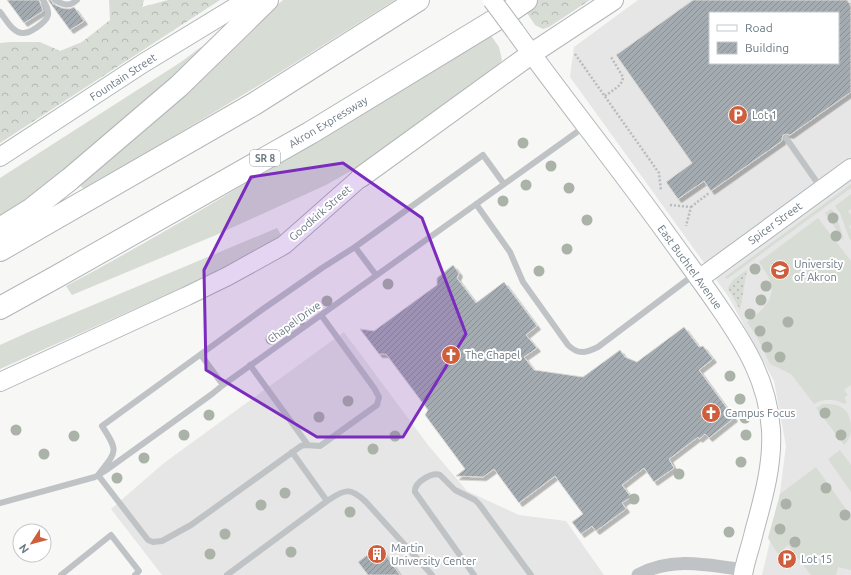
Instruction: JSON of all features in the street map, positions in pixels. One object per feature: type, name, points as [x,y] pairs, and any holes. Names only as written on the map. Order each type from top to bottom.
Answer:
[{"type":"highway","points":[[0,229],[32,209],[86,166],[178,86],[267,0]]},
{"type":"highway","points":[[0,250],[254,104],[418,0]]},
{"type":"highway","name":"Akron Expressway","points":[[0,308],[310,133],[507,14],[526,0]]},
{"type":"main road","name":"Goodkirk Street","points":[[361,177],[532,54],[613,0]]},
{"type":"street","name":"Fountain Street","points":[[0,157],[142,64],[247,0]]},
{"type":"street","name":"East Buchtel Avenue","points":[[492,0],[697,276],[740,337],[751,357],[760,379],[767,403],[771,429],[770,457],[760,511],[744,572]]},
{"type":"street","name":"Spicer Street","points":[[697,276],[851,168]]},
{"type":"street","name":"Goodkirk Street","points":[[0,382],[187,296],[228,276],[284,245],[361,177]]},
{"type":"street","points":[[638,575],[652,569],[677,563],[690,563],[744,572]]},
{"type":"lane","points":[[0,12],[13,29],[22,33],[29,32],[45,22],[49,16],[48,7],[43,0]]},
{"type":"lane","points":[[55,0],[66,5],[77,0]]},
{"type":"lane","name":"Chapel Drive","points":[[0,503],[105,472],[206,399],[250,365],[585,126]]},
{"type":"lane","points":[[786,138],[822,189]]},
{"type":"lane","points":[[321,315],[379,397],[377,405],[320,446],[301,446],[191,525],[162,541],[153,542],[148,540],[98,475],[113,456],[113,444],[102,426],[296,286],[355,247],[483,155],[504,184]]},
{"type":"lane","points":[[476,204],[510,252],[523,282],[568,345],[574,351],[583,353],[598,347],[697,276]]},
{"type":"lane","points":[[355,247],[376,275]]},
{"type":"lane","points":[[201,355],[223,385]]},
{"type":"lane","points":[[250,365],[308,445]]},
{"type":"lane","points":[[292,452],[327,501]]},
{"type":"lane","points":[[474,575],[415,492],[414,489],[417,484],[432,475],[438,474],[455,490],[475,500],[531,575]]},
{"type":"lane","points":[[227,575],[327,501],[347,490],[356,493],[402,540],[432,575]]},
{"type":"lane","points":[[61,575],[111,535],[140,571],[135,575]]},
{"type":"path","points":[[575,54],[659,173],[661,191]]},
{"type":"path","points":[[605,96],[622,83],[623,80],[623,77],[611,57]]},
{"type":"path","points":[[670,205],[691,206],[709,193]]},
{"type":"path","points":[[686,226],[691,206]]},
{"type":"highlighted area","points":[[343,163],[422,218],[466,334],[403,437],[317,437],[206,370],[204,270],[251,177]]},
{"type":"shaded area","name":"University of Akron","points":[[638,0],[851,0],[851,575],[762,575],[778,508],[786,446],[774,381],[728,296],[570,77],[574,47]]},
{"type":"shaded area","points":[[344,332],[428,445],[467,491],[519,515],[566,521],[604,575],[162,575],[111,509],[164,463]]},
{"type":"green space","points":[[109,0],[144,0],[142,7],[168,0],[220,0],[0,143],[0,43],[40,42],[60,51],[82,42],[110,20]]},
{"type":"green space","points":[[283,0],[395,0],[266,81],[86,189],[81,187],[82,181]]},
{"type":"green space","points":[[534,0],[590,0],[549,27],[543,29],[535,25],[523,7]]},
{"type":"green space","points":[[487,30],[499,47],[502,60],[489,78],[374,158],[326,185],[216,235],[72,295],[66,286],[120,257],[227,195]]},
{"type":"green space","points":[[201,47],[205,52],[51,183],[0,215],[0,178],[181,62]]},
{"type":"green space","points":[[851,184],[851,188],[727,279],[725,277]]},
{"type":"green space","points":[[851,194],[851,209],[848,211],[851,215],[851,225],[849,227],[851,229],[850,240],[840,213],[835,206]]},
{"type":"green space","points":[[831,209],[836,214],[844,241],[825,213]]},
{"type":"green space","points":[[818,218],[851,261],[851,385],[844,390],[848,395],[844,398],[847,402],[845,404],[830,400],[814,404],[791,374],[770,364],[757,337],[747,322],[763,308],[771,295],[772,288],[770,280],[759,262]]},
{"type":"green space","points":[[277,228],[281,235],[242,261],[0,369],[0,345]]},
{"type":"green space","points":[[747,270],[740,310],[728,288],[733,280]]},
{"type":"green space","points":[[823,404],[840,406],[847,412],[851,422],[851,431],[849,438],[844,445],[816,408]]},
{"type":"green space","points":[[840,450],[851,465],[851,492],[828,459]]},
{"type":"green space","points":[[816,467],[851,516],[851,570],[838,567],[836,575],[811,575],[788,545],[778,554],[768,538],[780,494]]},
{"type":"building","points":[[7,0],[39,0],[43,11],[24,23]]},
{"type":"building","points":[[48,0],[51,0],[53,4],[62,8],[69,9],[74,7],[84,21],[70,30]]},
{"type":"building","name":"Lot 1","points":[[693,0],[847,0],[851,6],[851,92],[790,135],[783,135],[782,141],[711,191],[704,181],[678,199],[666,182],[692,163],[616,55]]},
{"type":"building","points":[[453,265],[459,273],[457,278],[476,303],[504,282],[537,326],[526,335],[537,348],[524,357],[534,370],[583,377],[620,350],[625,357],[637,362],[684,327],[699,347],[703,346],[713,359],[699,370],[734,418],[709,438],[705,434],[699,439],[698,437],[669,459],[674,468],[654,482],[644,468],[622,485],[631,497],[622,503],[626,509],[596,531],[592,526],[581,534],[572,522],[583,514],[555,476],[519,503],[494,469],[483,477],[456,476],[465,469],[425,415],[428,410],[386,354],[379,354],[360,329],[374,331],[437,285],[437,278]]},
{"type":"building","name":"Martin University Center","points":[[379,546],[400,575],[368,575],[358,562]]},
{"type":"place","name":"Lot 1","points":[[738,115]]},
{"type":"place","name":"University of Akron","points":[[780,270]]},
{"type":"place","name":"The Chapel","points":[[451,355]]},
{"type":"place","name":"Campus Focus","points":[[711,413]]},
{"type":"place","name":"Martin University Center","points":[[377,554]]},
{"type":"place","name":"Lot 15","points":[[787,559]]}]
